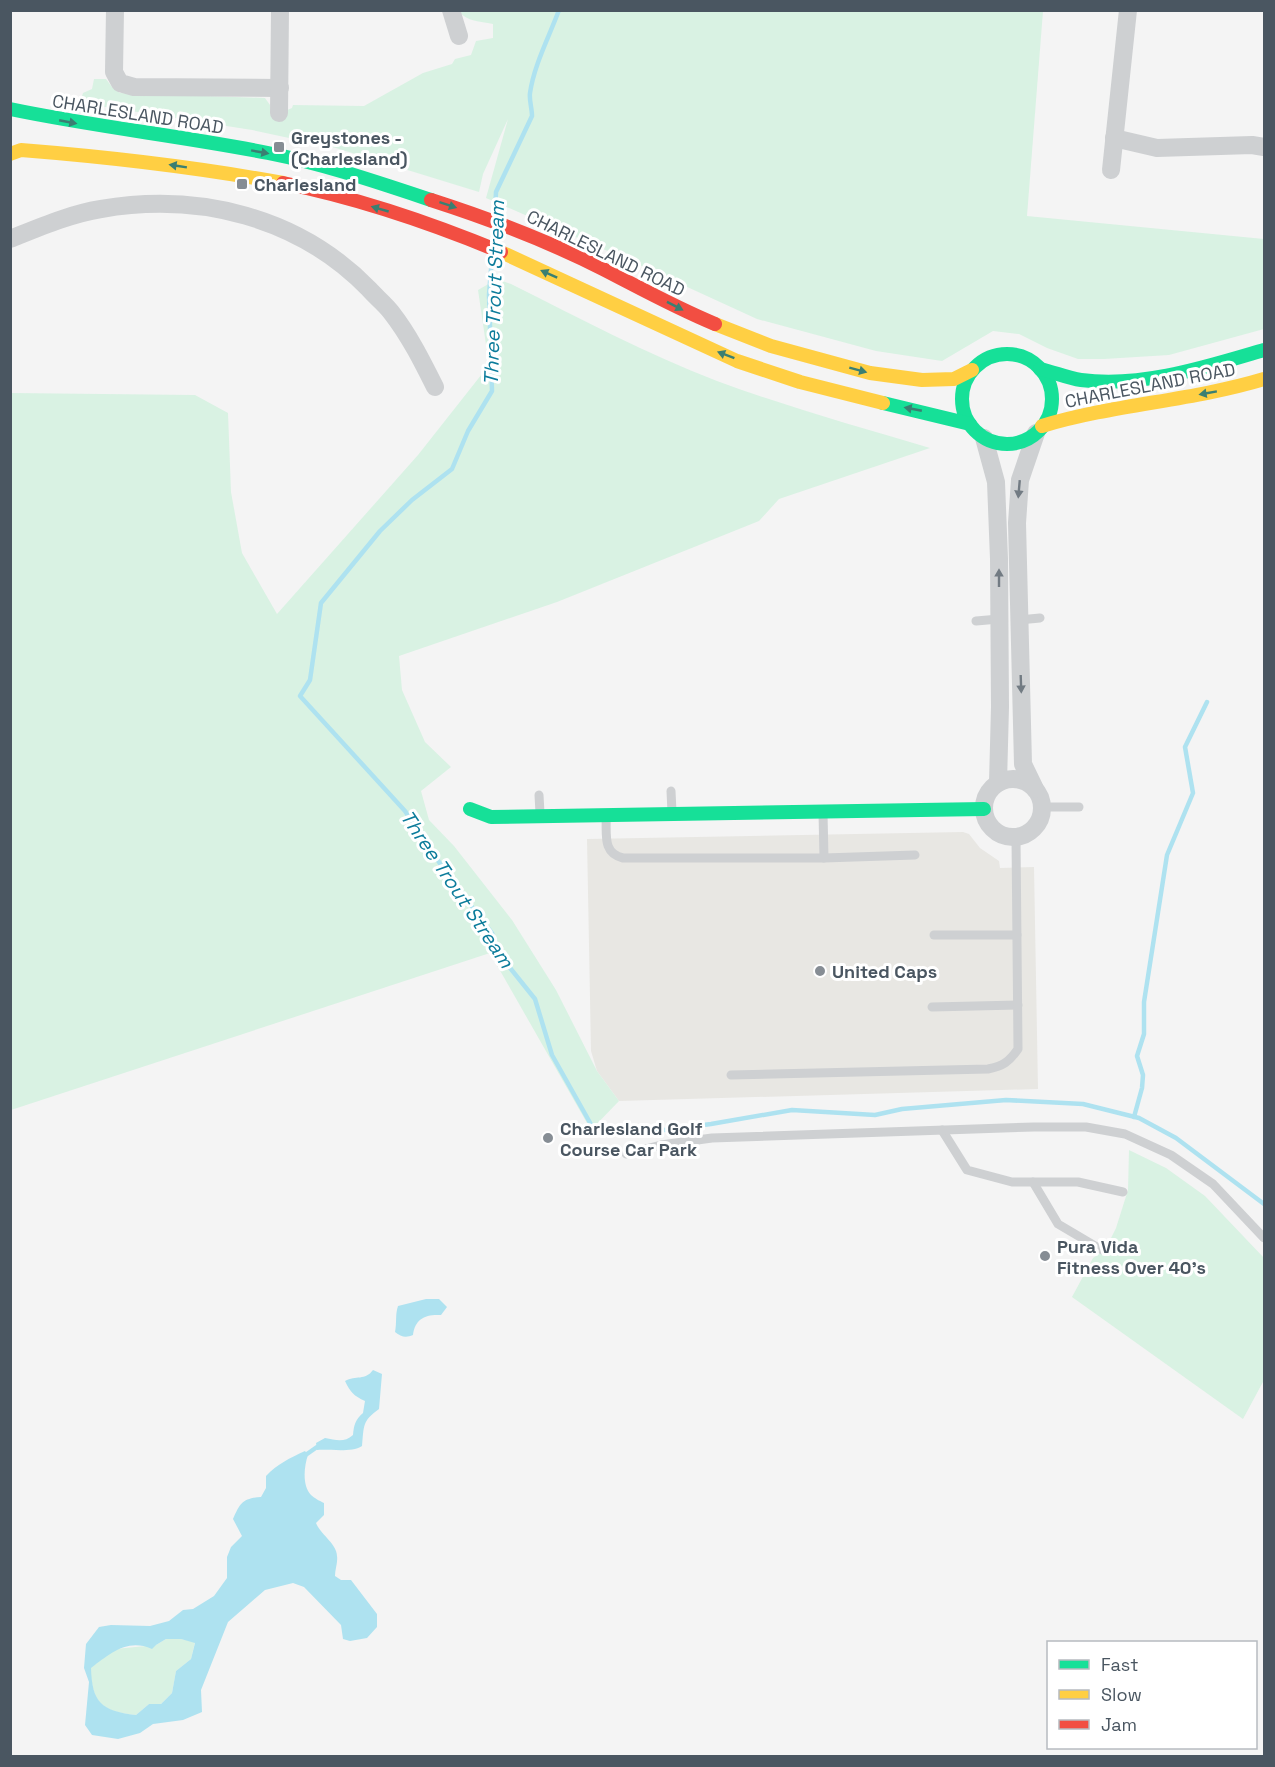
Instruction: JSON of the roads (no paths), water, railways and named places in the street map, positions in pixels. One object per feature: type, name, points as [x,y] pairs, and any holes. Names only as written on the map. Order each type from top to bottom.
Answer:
[{"type":"main road","name":"CHARLESLAND ROAD","points":[[10,109],[77,123],[268,153],[323,165],[479,215],[601,268],[681,310],[771,346],[870,373],[922,380],[954,379],[972,370]]},
{"type":"main road","points":[[10,154],[21,150],[162,163],[324,193],[400,215],[476,241],[580,287],[662,328],[776,375],[970,424]]},
{"type":"main road","name":"CHARLESLAND ROAD","points":[[1040,369],[1081,380],[1130,380],[1198,369],[1264,351]]},
{"type":"main road","points":[[1006,354],[1020,356],[1031,361],[1040,369],[1050,386],[1051,397],[1047,417],[1039,430],[1018,442],[1007,444],[984,438],[970,424],[962,405],[965,382],[972,370],[981,362],[1006,354]]},
{"type":"main road","name":"CHARLESLAND ROAD","points":[[1039,430],[1078,414],[1234,388],[1264,379]]},
{"type":"main road","points":[[470,809],[491,817],[984,809]]},
{"type":"street","points":[[115,10],[114,72],[120,83],[134,87],[280,88]]},
{"type":"street","points":[[279,112],[280,10]]},
{"type":"street","points":[[452,10],[459,36]]},
{"type":"street","points":[[1111,170],[1128,10]]},
{"type":"street","points":[[1114,138],[1157,148],[1252,145],[1264,147]]},
{"type":"street","points":[[10,239],[42,225],[75,215],[100,209],[141,204],[178,204],[218,208],[264,220],[312,243],[351,270],[390,310],[413,344],[435,387]]},
{"type":"street","points":[[1035,789],[1027,782],[1017,779],[998,783],[988,795],[984,809],[986,818],[998,833],[1016,838],[1032,831],[1042,816],[1043,807],[1040,797],[1023,764],[1017,524],[1020,480],[1039,430]]},
{"type":"street","points":[[984,438],[996,482],[1000,754],[998,783]]},
{"type":"lane","points":[[1019,620],[1040,618]]},
{"type":"lane","points":[[976,621],[999,619]]},
{"type":"lane","points":[[671,791],[672,815]]},
{"type":"lane","points":[[539,795],[540,816]]},
{"type":"lane","points":[[1043,807],[1079,807]]},
{"type":"lane","points":[[823,813],[824,858]]},
{"type":"lane","points":[[606,816],[606,840],[610,851],[623,858],[824,858],[915,855]]},
{"type":"lane","points":[[731,1075],[988,1069],[1001,1066],[1010,1060],[1018,1049],[1016,838]]},
{"type":"lane","points":[[933,935],[1017,935]]},
{"type":"lane","points":[[932,1007],[1018,1005]]},
{"type":"lane","points":[[626,1154],[661,1145],[712,1138],[1086,1127],[1125,1134],[1171,1155],[1213,1184],[1264,1238]]},
{"type":"lane","points":[[942,1130],[967,1170],[1012,1182],[1078,1182],[1123,1192]]},
{"type":"lane","points":[[1033,1182],[1058,1224],[1102,1250]]},
{"type":"water","points":[[426,1299],[439,1299],[447,1307],[441,1315],[430,1315],[419,1321],[413,1335],[404,1336],[395,1332],[398,1306]]},
{"type":"water","points":[[373,1370],[382,1374],[379,1409],[369,1417],[365,1424],[362,1446],[347,1450],[317,1450],[316,1443],[325,1438],[343,1440],[353,1435],[355,1423],[363,1413],[365,1401],[353,1393],[345,1381],[367,1376]]},
{"type":"water","points":[[305,1451],[308,1455],[306,1486],[311,1495],[324,1503],[324,1515],[316,1523],[332,1543],[336,1552],[335,1576],[341,1580],[351,1580],[377,1614],[377,1627],[367,1638],[350,1641],[343,1639],[341,1625],[304,1587],[293,1583],[265,1590],[228,1622],[201,1690],[202,1712],[183,1720],[153,1724],[140,1733],[118,1739],[92,1735],[85,1725],[89,1682],[84,1668],[86,1644],[99,1627],[150,1626],[169,1621],[183,1610],[193,1609],[214,1596],[227,1578],[227,1557],[231,1547],[242,1536],[233,1519],[238,1509],[246,1500],[261,1497],[266,1488],[266,1476],[270,1472]],"holes":[[[166,1639],[181,1639],[195,1643],[191,1659],[176,1671],[172,1693],[161,1704],[149,1704],[136,1715],[114,1711],[96,1697],[91,1668],[112,1653],[135,1645],[152,1649]]]},
{"type":"waterway","name":"Three Trout Stream","points":[[495,213],[496,192],[532,116],[530,96],[532,83],[559,10]]},
{"type":"waterway","name":"Three Trout Stream","points":[[492,257],[489,295],[492,391],[468,431],[452,469],[412,500],[380,531],[321,603],[310,680],[300,696],[405,811],[449,877],[492,933],[498,953],[535,999],[552,1055],[593,1128],[626,1129],[641,1133],[792,1110],[875,1115],[902,1109],[1006,1100],[1083,1104],[1139,1118],[1176,1138],[1264,1204]]},
{"type":"waterway","points":[[1134,1117],[1143,1075],[1137,1056],[1144,1034],[1144,1002],[1167,855],[1193,793],[1185,747],[1207,702]]},
{"type":"waterway","points":[[307,1454],[317,1447]]},
{"type":"place","name":"Greystones - (Charlesland)","points":[[279,147]]},
{"type":"place","name":"Charlesland","points":[[242,184]]},
{"type":"place","name":"United Caps","points":[[820,971]]},
{"type":"place","name":"Charlesland Golf Course Car Park","points":[[548,1138]]},
{"type":"place","name":"Pura Vida Fitness Over 40’s","points":[[1045,1256]]}]
